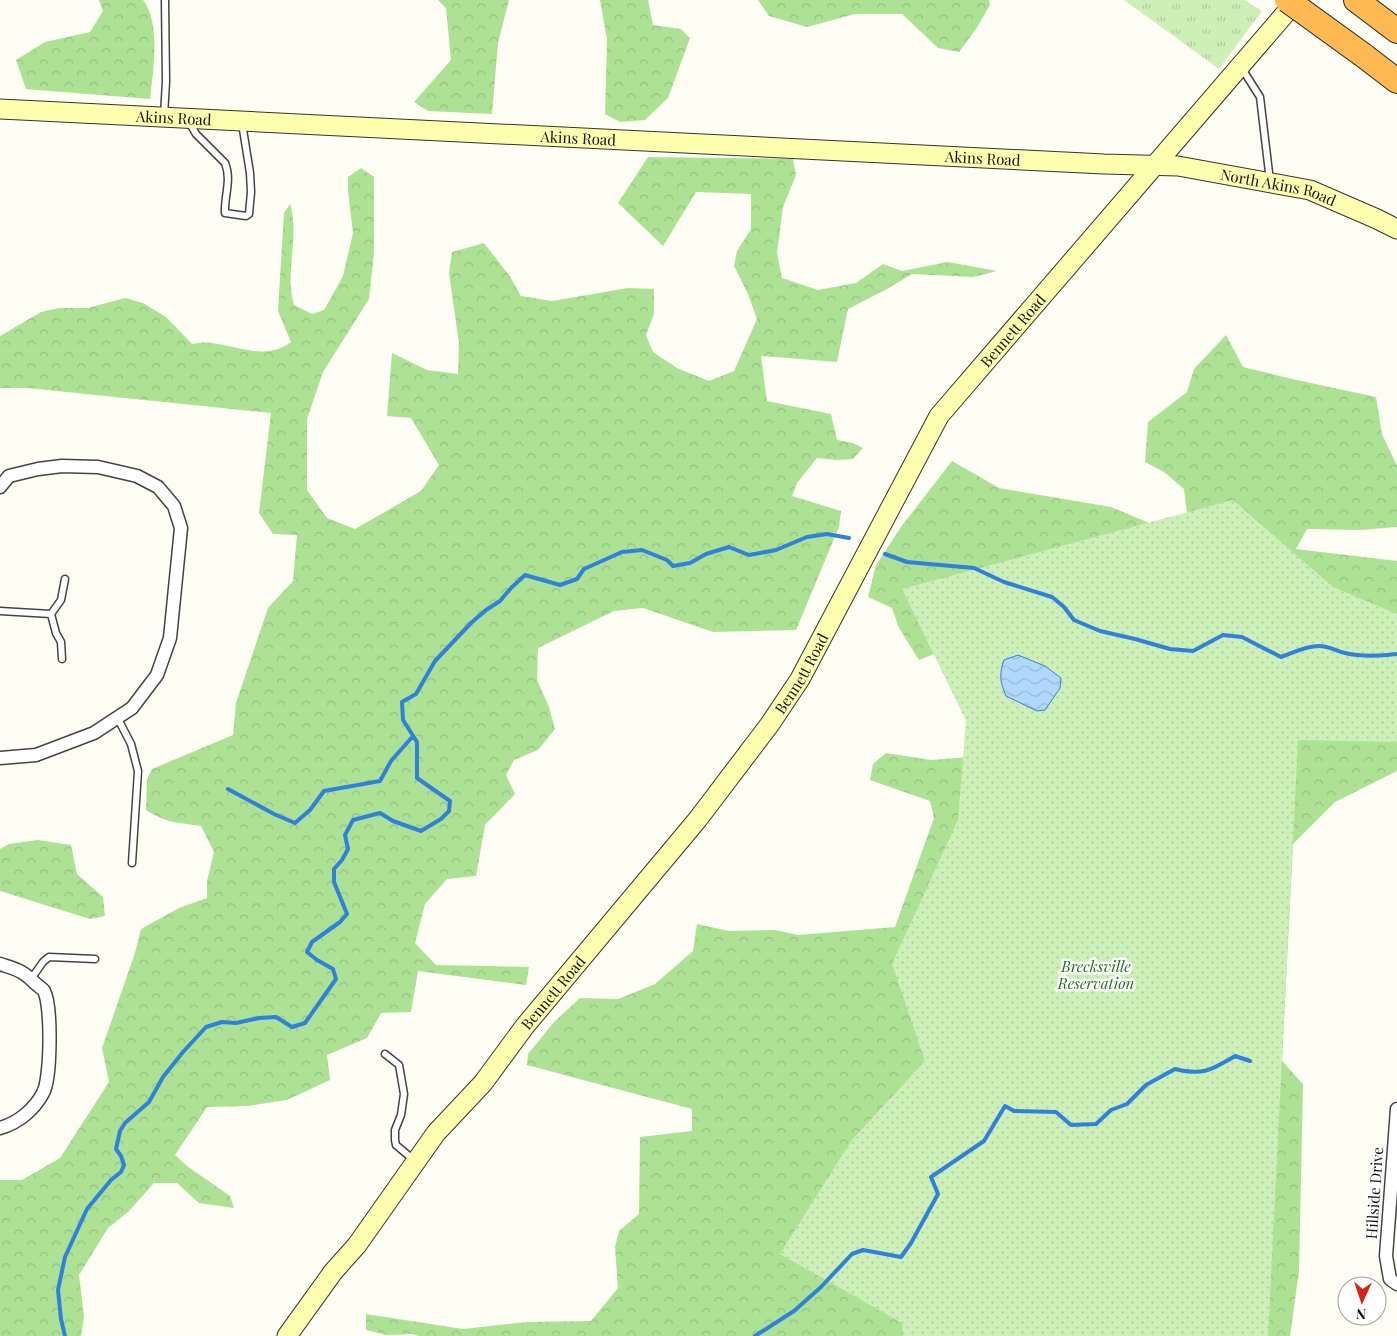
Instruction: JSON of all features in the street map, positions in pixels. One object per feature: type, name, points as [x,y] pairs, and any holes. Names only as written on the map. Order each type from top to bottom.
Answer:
[{"type":"highway","points":[[1287,0],[1397,81]]},
{"type":"highway","points":[[1356,0],[1391,27]]},
{"type":"street","name":"Bennett Road","points":[[286,1336],[334,1272],[357,1245],[436,1133],[483,1083],[525,1026],[698,819],[770,724],[800,679],[940,416],[1297,0]]},
{"type":"street","name":"Akins Road","points":[[0,109],[1155,166]]},
{"type":"street","name":"North Akins Road","points":[[1155,166],[1195,168],[1310,190],[1377,219],[1397,230]]},
{"type":"street","points":[[0,487],[9,476],[38,468],[62,466],[98,467],[137,476],[158,487],[174,506],[181,528],[170,638],[157,675],[132,708],[94,732],[36,754],[0,758]]},
{"type":"street","points":[[0,964],[22,971],[44,991],[50,1023],[49,1064],[44,1092],[27,1114],[13,1125],[0,1128]]},
{"type":"street","name":"Hillside Drive","points":[[1394,1282],[1386,1256],[1397,1108]]},
{"type":"lane","points":[[164,118],[166,81],[165,0]]},
{"type":"lane","points":[[1241,66],[1260,97],[1270,182]]},
{"type":"lane","points":[[187,119],[196,134],[226,163],[228,170],[225,213],[246,216],[249,214],[251,192],[242,122]]},
{"type":"lane","points":[[62,659],[61,642],[56,633],[52,614],[61,600],[65,578]]},
{"type":"lane","points":[[0,611],[52,614]]},
{"type":"lane","points":[[117,717],[131,744],[138,771],[132,863]]},
{"type":"lane","points":[[31,979],[49,957],[95,959]]},
{"type":"lane","points":[[385,1054],[398,1066],[404,1094],[403,1106],[395,1130],[396,1145],[416,1162]]},
{"type":"green space","points":[[99,0],[143,0],[149,9],[154,34],[153,75],[150,99],[26,89],[16,60],[45,42],[90,32],[103,11]]},
{"type":"green space","points":[[438,0],[509,0],[498,43],[492,114],[428,111],[414,102],[451,60],[446,8]]},
{"type":"green space","points":[[600,0],[648,0],[653,25],[681,29],[690,38],[668,98],[645,120],[620,122],[605,114],[607,39]]},
{"type":"green space","points":[[758,0],[989,0],[990,5],[976,29],[959,52],[938,48],[902,14],[855,14],[807,27],[769,16]]},
{"type":"green space","points":[[1124,0],[1244,0],[1262,11],[1219,69]]},
{"type":"green space","points":[[648,157],[793,159],[796,175],[783,207],[777,253],[782,278],[818,290],[856,283],[883,264],[902,271],[948,262],[997,271],[973,277],[912,274],[848,309],[837,362],[761,356],[767,401],[831,414],[837,440],[853,443],[863,448],[853,459],[817,458],[797,483],[792,496],[841,511],[839,527],[796,630],[713,632],[643,608],[614,611],[538,648],[537,680],[549,707],[555,729],[538,750],[514,760],[506,775],[515,794],[485,825],[476,876],[447,879],[425,904],[415,943],[436,965],[529,967],[526,985],[418,971],[411,1012],[381,1013],[367,1038],[327,1055],[330,1080],[287,1100],[248,1106],[207,1107],[175,1155],[187,1166],[230,1196],[234,1208],[199,1203],[177,1183],[154,1183],[129,1211],[108,1228],[79,1275],[84,1317],[81,1336],[0,1336],[0,1180],[22,1180],[60,1158],[109,1082],[102,1048],[135,953],[141,929],[179,908],[207,898],[207,881],[214,852],[201,826],[166,820],[146,810],[147,779],[152,769],[233,735],[236,703],[268,608],[293,581],[297,535],[273,534],[259,513],[271,413],[28,388],[0,388],[0,336],[41,312],[59,308],[88,308],[125,298],[143,303],[166,317],[192,344],[209,343],[252,351],[272,351],[282,348],[291,342],[278,311],[284,213],[290,204],[293,217],[291,293],[294,305],[312,314],[324,310],[343,276],[353,233],[348,177],[361,168],[374,177],[374,253],[369,299],[323,372],[307,419],[307,490],[327,518],[355,529],[421,491],[439,465],[411,418],[387,416],[392,353],[427,370],[458,374],[459,343],[449,273],[452,252],[484,243],[509,275],[521,296],[552,301],[628,288],[654,289],[654,314],[646,335],[653,352],[677,368],[709,381],[734,371],[757,319],[748,294],[734,266],[737,251],[751,229],[751,194],[696,192],[663,246],[618,203]]},
{"type":"green space","name":"Brecksville Reservation","points":[[1226,335],[1243,367],[1376,397],[1382,434],[1397,466],[1397,527],[1361,530],[1307,529],[1296,549],[1397,561],[1397,771],[1335,802],[1293,844],[1282,1061],[1303,1084],[1299,1271],[1290,1336],[418,1336],[413,1334],[387,1335],[366,1330],[366,1314],[463,1329],[527,1322],[591,1321],[618,1288],[615,1247],[619,1231],[639,1214],[640,1137],[692,1131],[692,1109],[527,1065],[528,1054],[554,1022],[580,998],[618,999],[655,984],[693,951],[697,924],[729,931],[775,930],[798,935],[895,927],[934,818],[930,801],[870,780],[873,764],[886,753],[931,760],[968,757],[998,717],[939,652],[919,660],[899,628],[892,608],[868,597],[876,565],[901,527],[952,461],[999,488],[1111,507],[1166,530],[1188,522],[1184,489],[1164,472],[1145,462],[1148,422],[1187,392],[1194,369]]},
{"type":"green space","name":"Brecksville Reservation","points":[[1233,500],[1333,587],[1397,614],[1397,742],[1298,740],[1268,1336],[903,1336],[902,1323],[780,1254],[851,1141],[925,1061],[892,964],[958,820],[966,721],[902,589]]},
{"type":"green space","points":[[38,840],[71,845],[77,874],[103,897],[105,916],[90,919],[0,891],[0,849],[9,844]]},
{"type":"water","points":[[1018,655],[1045,666],[1061,678],[1060,688],[1045,710],[1037,711],[1006,696],[1002,686],[1002,665],[1004,660]]},
{"type":"waterway","points":[[65,1336],[58,1290],[65,1257],[87,1209],[111,1180],[121,1172],[124,1165],[116,1149],[120,1131],[125,1123],[149,1102],[163,1077],[206,1027],[222,1022],[236,1023],[259,1018],[276,1017],[292,1027],[305,1023],[336,979],[333,969],[307,952],[312,942],[340,922],[347,914],[334,882],[334,869],[348,849],[345,835],[353,820],[380,813],[393,821],[421,831],[441,819],[449,811],[450,801],[417,778],[417,742],[403,720],[402,702],[416,694],[435,661],[471,623],[500,601],[525,575],[560,585],[577,579],[584,569],[622,552],[642,550],[667,560],[673,566],[690,563],[706,554],[729,547],[749,555],[776,550],[807,537],[827,534],[849,538]]},
{"type":"waterway","points":[[885,554],[907,562],[974,568],[1004,582],[1052,597],[1064,607],[1074,620],[1100,631],[1170,649],[1193,651],[1223,635],[1242,637],[1281,657],[1314,646],[1358,655],[1378,656],[1397,654]]},
{"type":"waterway","points":[[228,789],[295,823],[310,810],[324,791],[380,781],[391,761],[413,736]]},
{"type":"waterway","points":[[755,1336],[794,1311],[821,1287],[852,1254],[863,1250],[901,1257],[911,1243],[938,1194],[931,1177],[984,1141],[1005,1106],[1014,1111],[1056,1112],[1071,1125],[1096,1124],[1111,1110],[1127,1104],[1146,1085],[1175,1069],[1200,1072],[1213,1068],[1235,1056],[1250,1061]]}]
